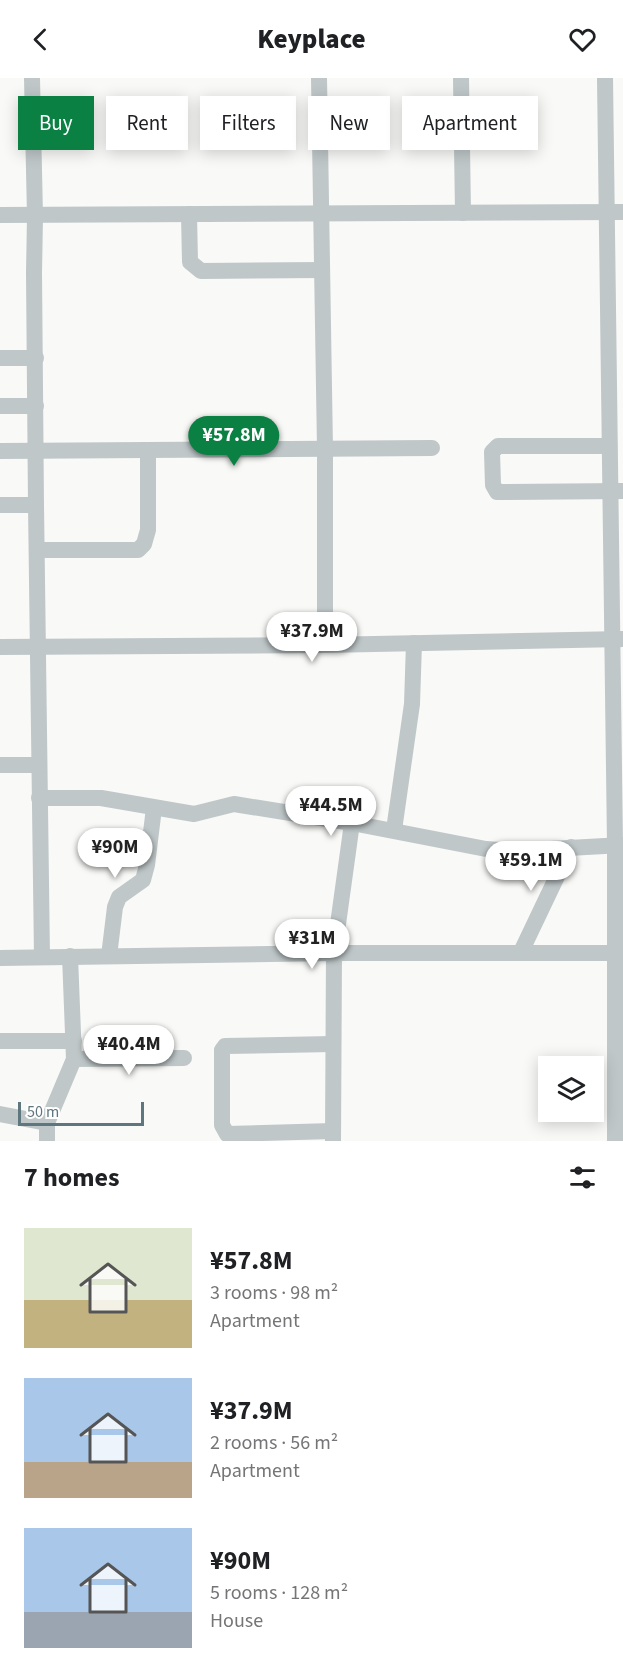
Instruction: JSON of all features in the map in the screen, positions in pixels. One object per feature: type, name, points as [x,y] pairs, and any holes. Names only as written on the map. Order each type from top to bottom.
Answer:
[{"type":"street","points":[[32,78],[42,957]]},
{"type":"street","points":[[319,78],[325,449],[325,645]]},
{"type":"street","points":[[461,78],[463,213]]},
{"type":"street","points":[[605,78],[615,212],[609,446],[617,491],[619,953],[615,1141]]},
{"type":"street","points":[[0,215],[615,212]]},
{"type":"street","points":[[189,214],[190,262],[201,271],[322,270]]},
{"type":"street","points":[[0,358],[36,358]]},
{"type":"street","points":[[0,406],[36,406]]},
{"type":"street","points":[[609,446],[498,446],[492,452],[493,484],[497,492],[617,491]]},
{"type":"street","points":[[0,452],[432,448]]},
{"type":"street","points":[[37,550],[138,550],[144,544],[148,530],[148,450]]},
{"type":"street","points":[[0,506],[36,505]]},
{"type":"street","points":[[0,647],[325,645],[617,639]]},
{"type":"street","points":[[394,830],[412,704],[414,643]]},
{"type":"street","points":[[0,765],[39,765]]},
{"type":"street","points":[[39,798],[101,798],[194,814],[234,804],[394,830],[486,849],[514,850],[619,845]]},
{"type":"street","points":[[108,956],[115,908],[120,897],[143,880],[154,808]]},
{"type":"street","points":[[333,1044],[225,1046],[222,1050],[222,1125],[227,1134],[333,1136],[334,953],[352,823]]},
{"type":"street","points":[[521,952],[571,847]]},
{"type":"street","points":[[0,958],[334,953],[619,953]]},
{"type":"street","points":[[47,1141],[47,1123],[74,1059],[70,956]]},
{"type":"street","points":[[0,1041],[74,1041]]},
{"type":"street","points":[[74,1059],[183,1058]]},
{"type":"street","points":[[0,1114],[47,1123]]}]
